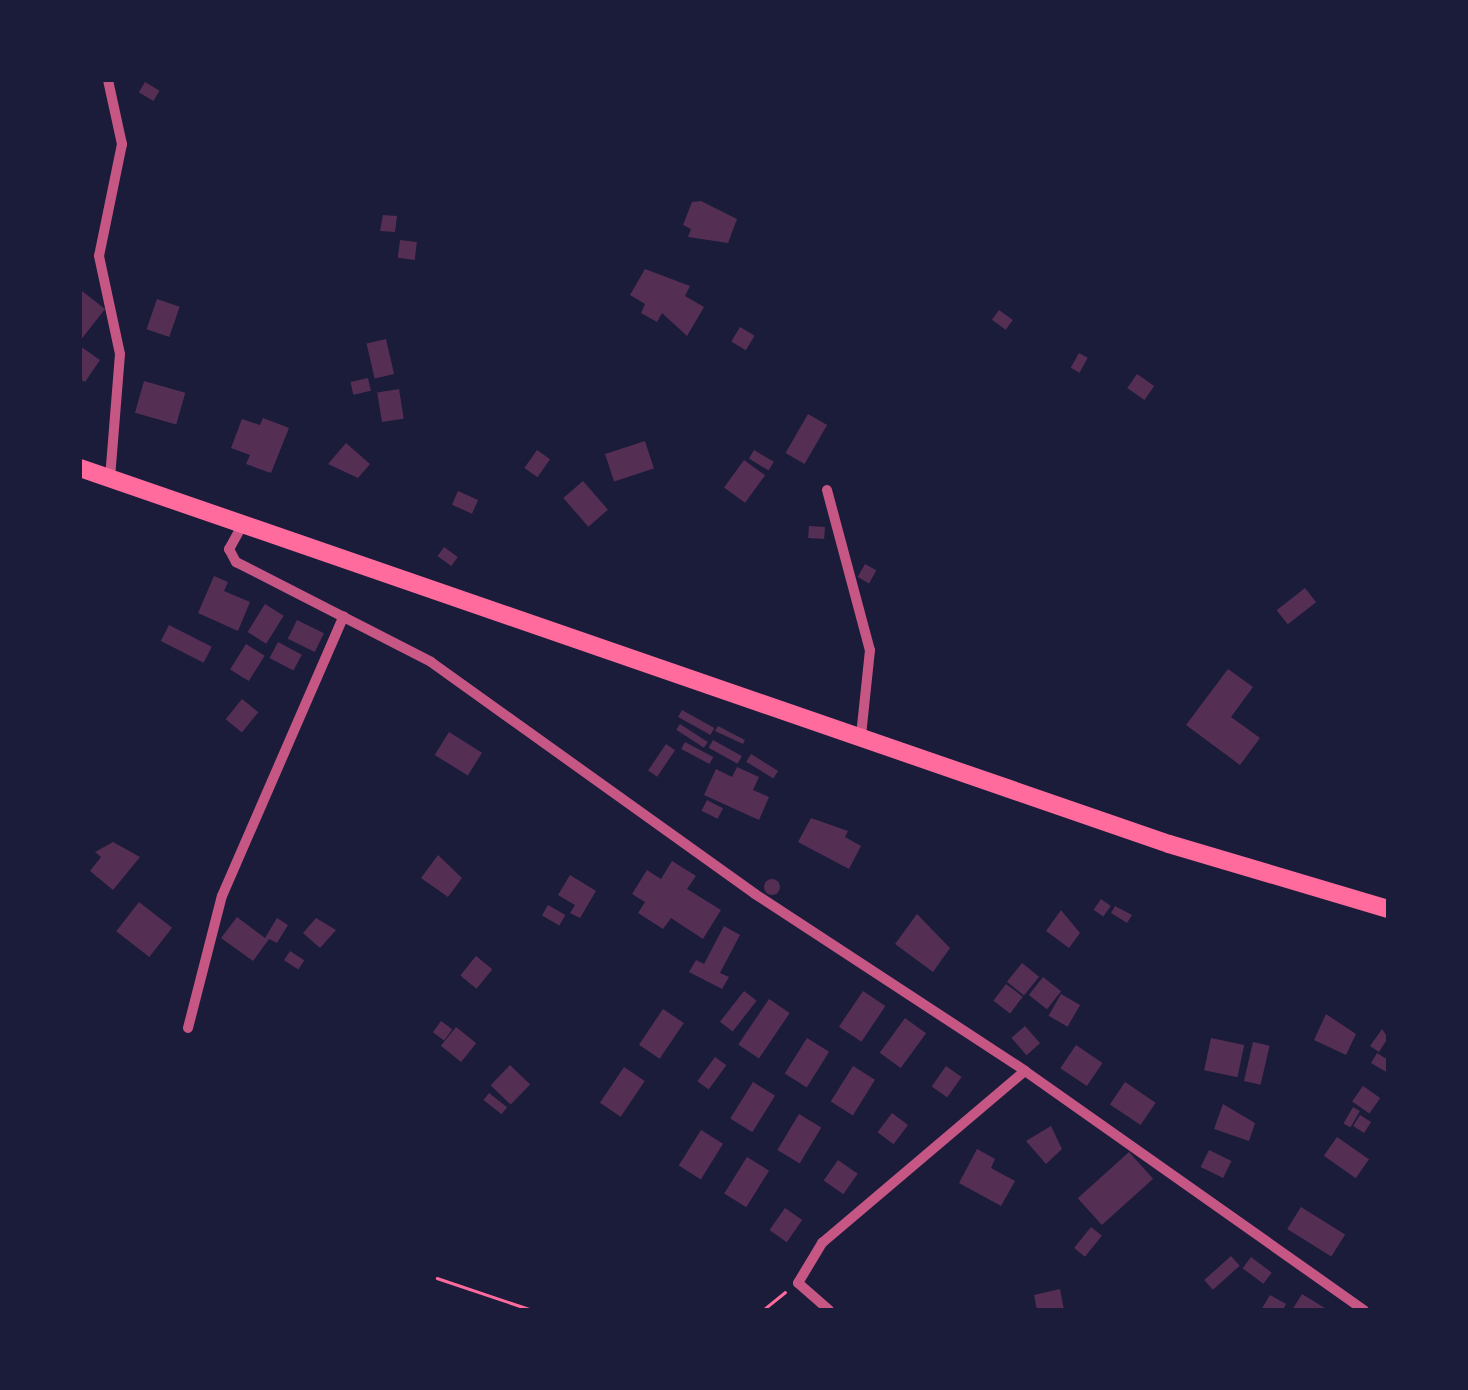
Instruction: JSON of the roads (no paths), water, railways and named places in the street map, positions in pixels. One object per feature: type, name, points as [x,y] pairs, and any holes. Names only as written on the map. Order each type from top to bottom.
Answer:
[{"type":"highway","points":[[80,468],[1186,850],[1388,909]]},
{"type":"street","points":[[108,80],[122,144],[99,256],[120,354],[110,479]]},
{"type":"street","points":[[827,490],[870,650],[860,735]]},
{"type":"street","points":[[243,524],[229,549],[231,558],[431,662],[755,894],[1024,1071],[1364,1310]]},
{"type":"street","points":[[188,1028],[222,896],[344,616]]},
{"type":"street","points":[[828,1310],[798,1282],[822,1244],[1024,1071]]}]
